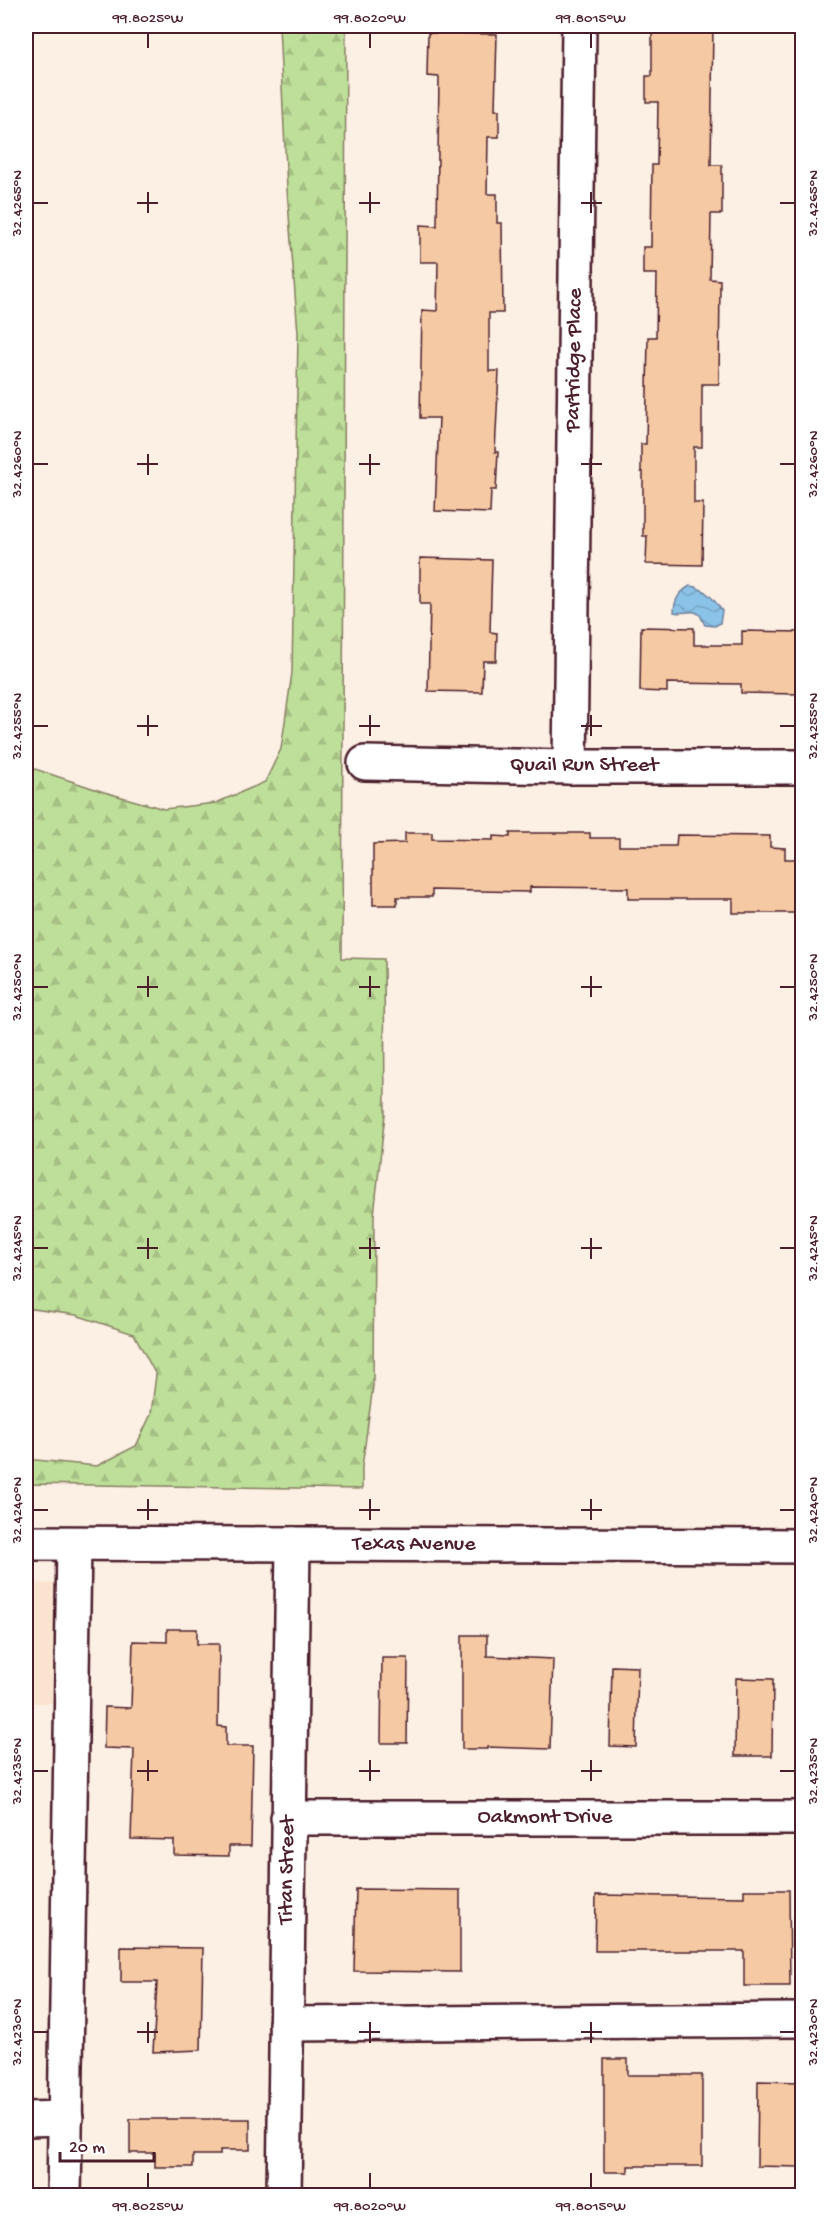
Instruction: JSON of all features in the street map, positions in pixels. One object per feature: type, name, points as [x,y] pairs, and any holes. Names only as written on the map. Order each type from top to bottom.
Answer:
[{"type":"street","name":"Partridge Place","points":[[570,767],[579,26]]},
{"type":"street","name":"Quail Run Street","points":[[365,763],[570,767],[802,767]]},
{"type":"street","name":"Texas Avenue","points":[[26,1543],[802,1546]]},
{"type":"street","points":[[64,2196],[74,1544]]},
{"type":"street","name":"Titan Street","points":[[284,2196],[293,1544]]},
{"type":"street","name":"Oakmont Drive","points":[[288,1818],[802,1818]]},
{"type":"street","points":[[286,2024],[802,2020]]},
{"type":"street","points":[[26,2119],[66,2118]]},
{"type":"shaded area","points":[[26,1583],[58,1584],[57,1703],[26,1703]]},
{"type":"green space","points":[[279,26],[346,26],[342,958],[384,959],[385,1114],[374,1215],[373,1386],[362,1467],[362,1489],[26,1484],[26,1459],[97,1466],[136,1446],[151,1414],[156,1375],[134,1334],[76,1315],[26,1308],[26,766],[164,809],[216,803],[265,782],[281,749],[292,673],[298,333],[287,189]]},
{"type":"water","points":[[690,586],[705,592],[716,602],[722,611],[720,623],[715,626],[705,625],[697,613],[674,612],[678,596]]},
{"type":"building","points":[[652,26],[713,26],[711,165],[722,165],[722,214],[711,214],[710,279],[720,280],[719,384],[702,384],[702,447],[694,447],[694,503],[703,503],[702,565],[646,564],[647,536],[643,536],[641,444],[646,444],[648,337],[656,337],[657,274],[643,274],[643,247],[651,247],[652,165],[657,165],[658,102],[646,102],[646,76],[652,76]]},
{"type":"building","points":[[428,33],[497,34],[495,110],[499,110],[499,137],[488,137],[487,194],[497,194],[497,223],[502,223],[503,313],[489,313],[489,371],[499,371],[495,452],[498,452],[496,490],[491,490],[490,513],[435,511],[439,418],[420,418],[422,310],[437,311],[438,262],[420,262],[420,225],[437,226],[439,77],[427,76]]},
{"type":"building","points":[[420,558],[492,560],[490,632],[497,633],[496,661],[483,661],[482,692],[428,691],[430,604],[420,604]]},
{"type":"building","points":[[641,627],[694,628],[694,645],[742,645],[742,631],[802,632],[800,694],[741,693],[741,684],[667,683],[667,692],[640,691]]},
{"type":"building","points":[[405,833],[432,833],[432,839],[493,840],[493,836],[510,837],[510,833],[590,833],[590,838],[619,838],[619,846],[676,846],[677,835],[770,836],[770,847],[785,848],[785,859],[802,859],[802,913],[733,913],[733,899],[628,899],[628,888],[530,887],[530,892],[432,890],[432,897],[397,897],[397,905],[373,905],[373,844],[405,843]]},
{"type":"building","points":[[167,1629],[197,1629],[197,1644],[219,1644],[218,1726],[226,1727],[226,1746],[253,1746],[251,1846],[229,1846],[229,1856],[174,1855],[174,1840],[131,1839],[134,1749],[104,1748],[105,1707],[131,1708],[133,1641],[167,1642]]},
{"type":"building","points":[[462,1635],[487,1635],[487,1656],[553,1659],[550,1749],[487,1747],[487,1749],[462,1749]]},
{"type":"building","points":[[382,1658],[408,1658],[407,1743],[381,1743]]},
{"type":"building","points":[[612,1666],[638,1667],[636,1747],[610,1746]]},
{"type":"building","points":[[736,1678],[773,1679],[772,1756],[735,1756]]},
{"type":"building","points":[[356,1889],[460,1890],[460,1972],[354,1971]]},
{"type":"building","points":[[744,1890],[789,1890],[790,1986],[744,1986],[744,1951],[595,1951],[596,1895],[744,1897]]},
{"type":"building","points":[[121,1947],[203,1948],[201,2050],[153,2052],[157,1982],[121,1982]]},
{"type":"building","points":[[604,2059],[628,2059],[628,2075],[702,2075],[702,2166],[628,2166],[628,2172],[604,2172]]},
{"type":"building","points":[[758,2081],[801,2082],[800,2167],[757,2166]]},
{"type":"building","points":[[130,2119],[250,2119],[250,2150],[220,2150],[220,2155],[193,2155],[193,2167],[155,2167],[155,2153],[130,2153]]}]
